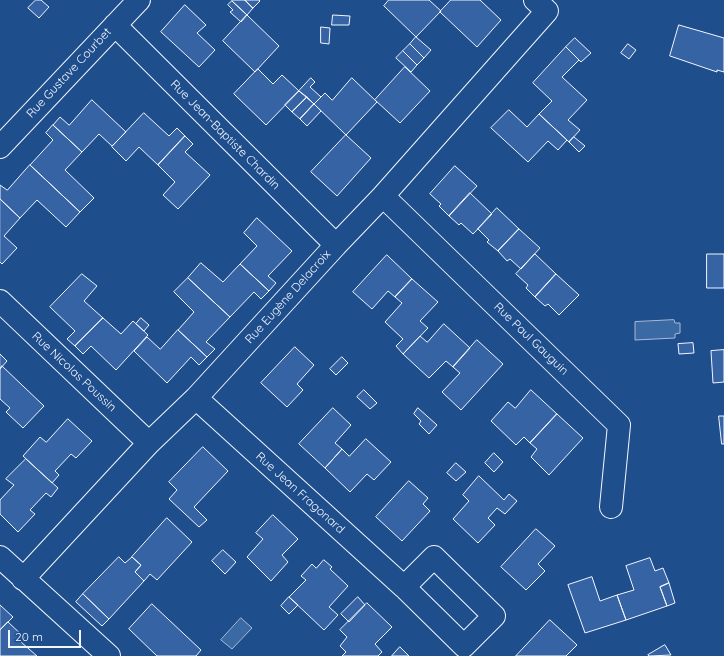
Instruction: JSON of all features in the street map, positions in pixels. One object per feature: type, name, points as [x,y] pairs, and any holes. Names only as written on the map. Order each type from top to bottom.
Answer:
[{"type":"street","name":"Rue Gustave Courbet","points":[[0,147],[139,0]]},
{"type":"street","name":"Rue Eugène Delacroix","points":[[23,579],[149,443],[196,398],[336,244],[383,196],[541,6]]},
{"type":"street","name":"Rue Jean-Baptiste Chardin","points":[[115,25],[336,244]]},
{"type":"street","name":"Rue Paul Gauguin","points":[[383,196],[619,424],[611,506]]},
{"type":"street","name":"Rue Nicolas Poussin","points":[[0,301],[149,443]]},
{"type":"street","name":"Rue Jean Fragonard","points":[[196,398],[404,587]]},
{"type":"street","points":[[0,558],[109,656]]},
{"type":"water","points":[[674,320],[675,323],[680,323],[680,333],[675,334],[675,338],[635,340],[635,322]]},
{"type":"water","points":[[241,618],[252,628],[232,649],[221,640]]},
{"type":"building","points":[[36,0],[41,0],[49,7],[39,18],[28,8]]},
{"type":"building","points":[[245,0],[253,8],[247,15],[232,1]]},
{"type":"building","points":[[245,0],[259,0],[260,1],[253,8]]},
{"type":"building","points":[[389,0],[429,0],[441,11],[416,37],[384,6]]},
{"type":"building","points":[[451,0],[480,0],[501,20],[477,47],[440,12]]},
{"type":"building","points":[[232,1],[247,15],[241,22],[230,12],[233,10],[228,5]]},
{"type":"building","points":[[185,5],[206,25],[197,33],[215,50],[199,67],[161,32]]},
{"type":"building","points":[[247,15],[279,46],[255,72],[223,41]]},
{"type":"building","points":[[333,15],[350,16],[349,25],[332,25]]},
{"type":"building","points":[[679,25],[724,38],[724,72],[717,70],[717,72],[670,56]]},
{"type":"building","points":[[321,27],[330,28],[329,44],[321,43]]},
{"type":"building","points":[[416,37],[431,50],[424,58],[410,44]]},
{"type":"building","points":[[575,38],[591,53],[581,62],[566,47]]},
{"type":"building","points":[[410,44],[424,58],[417,65],[403,51]]},
{"type":"building","points":[[628,44],[636,50],[629,59],[621,53]]},
{"type":"building","points":[[566,47],[579,60],[562,77],[587,100],[568,120],[580,130],[569,142],[539,114],[552,101],[533,83]]},
{"type":"building","points":[[403,51],[417,65],[411,72],[396,58]]},
{"type":"building","points":[[405,67],[430,91],[400,123],[375,100]]},
{"type":"building","points":[[258,69],[273,84],[282,75],[299,91],[266,125],[234,94]]},
{"type":"building","points":[[311,78],[315,82],[310,87],[321,97],[314,104],[299,91]]},
{"type":"building","points":[[352,78],[377,102],[346,135],[314,104],[325,93],[332,100]]},
{"type":"building","points":[[299,91],[307,97],[292,112],[285,105]]},
{"type":"building","points":[[307,97],[314,104],[300,119],[292,112]]},
{"type":"building","points":[[92,100],[126,132],[112,146],[99,134],[82,152],[53,125],[60,117],[69,125]]},
{"type":"building","points":[[314,104],[321,111],[307,126],[300,119]]},
{"type":"building","points":[[509,110],[527,127],[539,114],[567,140],[558,150],[548,141],[528,162],[491,128]]},
{"type":"building","points":[[144,113],[169,136],[177,128],[185,136],[158,165],[139,147],[126,161],[112,147]]},
{"type":"building","points":[[53,125],[82,152],[65,170],[94,198],[80,212],[30,165],[53,140],[46,133]]},
{"type":"building","points":[[346,135],[371,158],[337,196],[311,172]]},
{"type":"building","points":[[185,136],[193,144],[185,152],[210,175],[178,209],[163,195],[175,182],[158,165]]},
{"type":"building","points":[[574,137],[585,146],[579,152],[569,142]]},
{"type":"building","points":[[30,165],[80,212],[66,227],[37,200],[20,218],[0,199],[0,185],[7,190]]},
{"type":"building","points":[[455,166],[477,186],[449,216],[439,206],[441,204],[430,194]]},
{"type":"building","points":[[470,193],[492,214],[473,234],[461,223],[459,225],[449,216]]},
{"type":"building","points":[[0,199],[20,218],[4,236],[17,248],[2,264],[0,262]]},
{"type":"building","points":[[497,208],[519,229],[498,251],[487,242],[489,240],[478,229]]},
{"type":"building","points":[[257,218],[292,251],[268,276],[276,283],[269,291],[240,264],[257,246],[244,233]]},
{"type":"building","points":[[519,229],[540,248],[521,269],[510,259],[507,261],[498,251]]},
{"type":"building","points":[[535,254],[556,274],[535,297],[526,288],[528,285],[516,274]]},
{"type":"building","points":[[707,254],[724,254],[724,288],[707,288]]},
{"type":"building","points":[[387,255],[412,279],[395,297],[388,291],[372,309],[353,292]]},
{"type":"building","points":[[201,263],[223,282],[240,264],[269,291],[261,299],[254,292],[230,317],[188,278]]},
{"type":"building","points":[[82,274],[97,286],[84,301],[103,318],[75,346],[67,339],[75,331],[50,307]]},
{"type":"building","points":[[556,274],[579,295],[559,315],[548,304],[545,306],[535,297]]},
{"type":"building","points":[[188,278],[230,317],[206,342],[215,349],[207,357],[178,330],[194,312],[174,292]]},
{"type":"building","points":[[412,279],[438,302],[420,321],[428,328],[403,354],[396,346],[403,339],[385,322],[402,303],[395,297]]},
{"type":"building","points":[[103,318],[121,334],[133,321],[148,335],[116,370],[91,346],[83,354],[75,346]]},
{"type":"building","points":[[141,318],[149,325],[144,331],[136,324]]},
{"type":"building","points":[[444,324],[470,348],[453,367],[446,361],[429,378],[403,354],[420,336],[427,342]]},
{"type":"building","points":[[178,330],[207,357],[199,365],[191,357],[167,383],[134,351],[147,337],[160,349]]},
{"type":"building","points":[[477,340],[503,364],[461,410],[442,392],[460,373],[453,367]]},
{"type":"building","points":[[693,343],[694,353],[679,354],[678,344]]},
{"type":"building","points":[[295,347],[314,365],[297,384],[303,390],[287,407],[261,383]]},
{"type":"building","points":[[724,350],[724,382],[713,383],[711,351]]},
{"type":"building","points":[[0,354],[7,361],[0,369]]},
{"type":"building","points":[[342,357],[348,363],[336,375],[330,369]]},
{"type":"building","points":[[2,366],[44,406],[23,428],[6,412],[10,408],[0,399],[0,369]]},
{"type":"building","points":[[364,390],[377,403],[370,409],[357,397]]},
{"type":"building","points":[[531,390],[557,414],[530,443],[524,437],[516,445],[491,421],[508,402],[515,408]]},
{"type":"building","points":[[333,408],[351,425],[335,443],[342,449],[325,468],[299,444]]},
{"type":"building","points":[[418,408],[437,425],[429,434],[419,424],[421,421],[414,414]]},
{"type":"building","points":[[557,414],[583,438],[549,475],[531,457],[537,449],[530,443]]},
{"type":"building","points":[[719,416],[724,416],[724,444],[722,444]]},
{"type":"building","points":[[68,419],[92,441],[76,458],[71,454],[55,471],[59,475],[52,483],[23,456],[40,437],[46,442]]},
{"type":"building","points":[[366,439],[391,462],[374,480],[367,474],[350,492],[325,468],[342,449],[349,456]]},
{"type":"building","points":[[203,447],[228,471],[194,507],[207,520],[199,527],[169,499],[177,490],[169,482]]},
{"type":"building","points":[[494,453],[503,462],[494,472],[485,463]]},
{"type":"building","points":[[26,459],[58,488],[51,497],[46,493],[30,510],[35,514],[18,532],[0,514],[0,500],[14,485],[6,479]]},
{"type":"building","points":[[456,463],[466,472],[456,481],[447,473]]},
{"type":"building","points":[[479,476],[504,500],[509,494],[517,501],[505,514],[497,508],[488,518],[495,525],[478,543],[453,519],[469,501],[463,495]]},
{"type":"building","points":[[409,481],[428,498],[423,504],[430,511],[402,541],[376,517]]},
{"type":"building","points":[[273,515],[298,539],[282,555],[288,562],[271,581],[247,557],[263,539],[256,533]]},
{"type":"building","points":[[167,518],[192,542],[157,580],[150,574],[144,581],[135,572],[141,565],[132,557]]},
{"type":"building","points":[[536,529],[555,546],[538,564],[545,571],[526,590],[501,567]]},
{"type":"building","points":[[223,550],[236,562],[225,574],[212,561]]},
{"type":"building","points":[[119,557],[125,563],[132,557],[141,565],[135,572],[144,581],[109,619],[83,594]]},
{"type":"building","points":[[650,558],[655,571],[663,568],[669,583],[660,587],[667,606],[626,620],[617,595],[634,590],[626,566]]},
{"type":"building","points":[[324,560],[332,567],[330,569],[348,586],[329,607],[338,615],[324,630],[289,597],[306,580],[301,576],[312,564],[316,568]]},
{"type":"building","points":[[592,577],[600,601],[617,595],[626,620],[585,633],[568,585]]},
{"type":"building","points":[[669,583],[675,603],[667,606],[660,587]]},
{"type":"building","points":[[83,594],[109,619],[102,626],[76,602]]},
{"type":"building","points":[[289,597],[298,605],[289,614],[281,606]]},
{"type":"building","points":[[358,597],[365,605],[349,622],[341,614]]},
{"type":"building","points":[[367,603],[392,627],[375,644],[382,652],[378,656],[342,656],[346,652],[340,646],[347,637],[340,630]]},
{"type":"building","points":[[152,604],[201,650],[196,656],[157,656],[129,629]]},
{"type":"building","points":[[0,605],[13,617],[0,630]]},
{"type":"building","points":[[550,620],[577,645],[566,656],[516,656]]},
{"type":"building","points":[[8,622],[25,638],[21,642],[37,656],[0,656],[0,630]]},
{"type":"building","points":[[665,645],[671,655],[648,655]]},
{"type":"building","points":[[400,647],[409,656],[392,656]]}]
